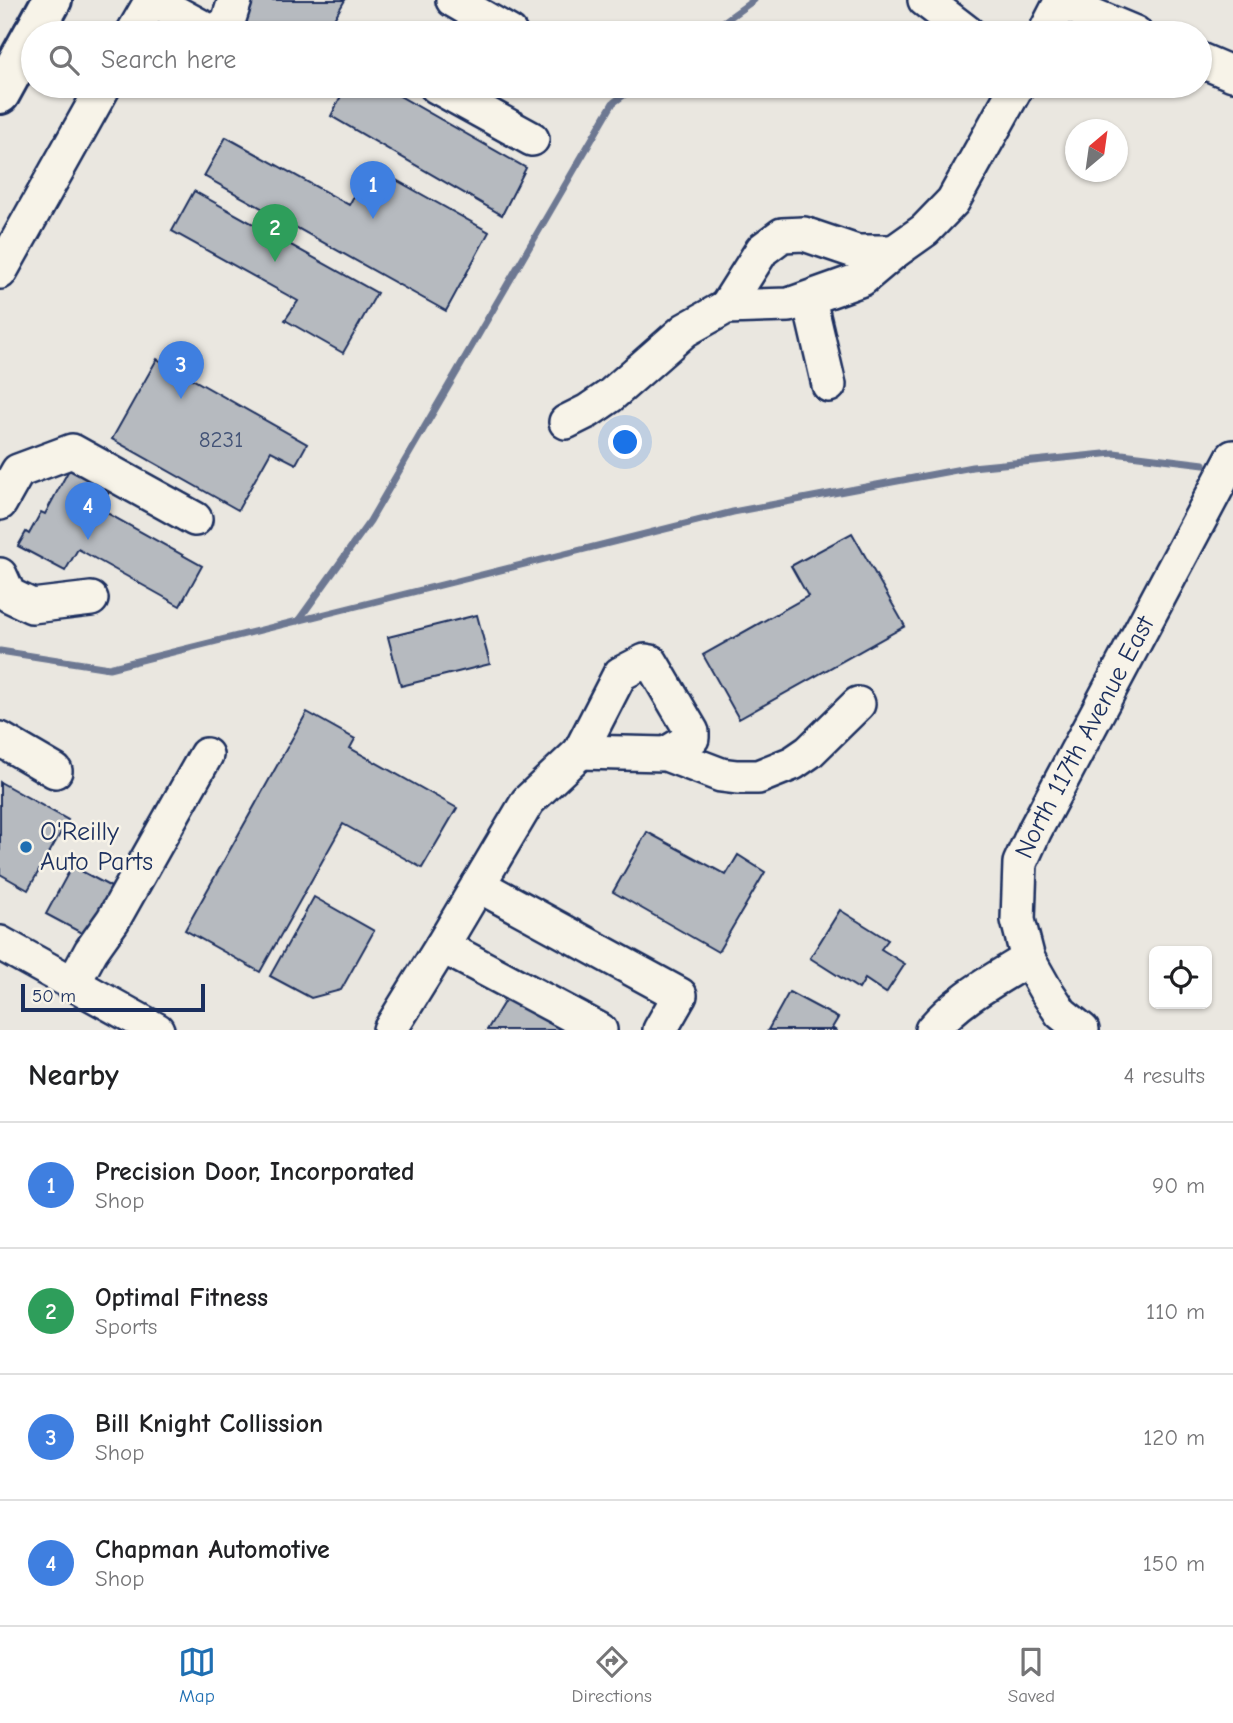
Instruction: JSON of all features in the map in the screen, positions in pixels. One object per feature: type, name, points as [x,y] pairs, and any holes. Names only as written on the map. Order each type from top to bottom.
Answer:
[{"type":"highway","points":[[40,21],[52,0]]},
{"type":"highway","points":[[0,94],[21,56]]},
{"type":"street","points":[[140,21],[152,0],[191,21]]},
{"type":"street","points":[[228,21],[236,0]]},
{"type":"street","points":[[453,0],[489,21]]},
{"type":"street","points":[[925,0],[952,21]]},
{"type":"street","points":[[1051,21],[1062,1],[1108,21]]},
{"type":"street","points":[[1212,65],[1233,74]]},
{"type":"street","points":[[0,272],[97,98]]},
{"type":"street","points":[[458,98],[532,139]]},
{"type":"street","points":[[566,422],[610,396],[685,330],[726,307],[789,305],[862,279],[925,230],[953,201],[1010,98]]},
{"type":"street","points":[[726,307],[762,250],[782,235],[804,234],[857,252],[894,252]]},
{"type":"street","points":[[809,299],[829,385]]},
{"type":"street","points":[[0,503],[9,466],[72,451],[195,519]]},
{"type":"street","name":"North 117th Avenue East","points":[[1082,1030],[1061,1013],[1028,959],[1018,920],[1020,863],[1233,457]]},
{"type":"street","points":[[0,575],[9,595],[32,606],[91,599]]},
{"type":"street","points":[[390,1030],[528,801],[580,752],[620,674],[645,661],[650,662],[692,733],[692,738],[666,754]]},
{"type":"street","points":[[580,752],[666,754],[721,775],[758,777],[793,763],[809,752],[858,704]]},
{"type":"street","points":[[0,739],[55,771]]},
{"type":"street","points":[[73,984],[91,951],[113,920],[206,755]]},
{"type":"street","points":[[478,886],[680,995],[660,1030]]},
{"type":"street","points":[[0,943],[150,1028]]},
{"type":"street","points":[[442,946],[600,1030]]},
{"type":"street","points":[[932,1030],[967,996],[1028,959]]},
{"type":"building","points":[[250,0],[345,0],[333,21],[238,21]]},
{"type":"building","points":[[340,98],[403,98],[526,168],[502,215],[331,116]]},
{"type":"building","points":[[226,137],[349,205],[371,166],[489,232],[446,311],[204,176]]},
{"type":"building","points":[[194,191],[377,293],[343,353],[285,320],[298,301],[172,231]]},
{"type":"building","points":[[157,359],[307,444],[296,464],[271,451],[238,510],[112,439]]},
{"type":"building","points":[[71,466],[111,488],[100,509],[202,566],[180,606],[78,549],[65,571],[18,546],[26,532],[29,534],[41,512],[45,514]]},
{"type":"building","points":[[852,533],[905,626],[739,719],[703,655],[808,596],[791,566]]},
{"type":"building","points":[[477,615],[490,664],[401,686],[388,637]]},
{"type":"building","points":[[307,712],[355,739],[350,748],[457,808],[422,868],[343,824],[260,972],[185,930]]},
{"type":"building","name":"O'Reilly Auto Parts","points":[[0,782],[68,820],[28,890],[0,874]]},
{"type":"building","points":[[647,832],[726,875],[738,855],[765,872],[718,952],[613,892]]},
{"type":"building","points":[[72,866],[113,888],[87,936],[46,914]]},
{"type":"building","points":[[314,897],[374,931],[341,990],[311,998],[270,976]]},
{"type":"building","points":[[840,910],[888,940],[881,949],[905,964],[886,993],[865,979],[859,989],[810,958]]},
{"type":"building","points":[[510,992],[577,1030],[487,1030]]},
{"type":"building","points":[[789,992],[838,1018],[832,1028],[835,1030],[768,1030]]},
{"type":"waterway","points":[[725,21],[754,0]]},
{"type":"waterway","points":[[298,621],[370,521],[613,103],[620,98]]},
{"type":"waterway","points":[[0,651],[109,668],[733,512],[972,467],[1114,453],[1204,464]]},
{"type":"place","name":"Precision Door, Incorporated","points":[[373,219]]},
{"type":"place","name":"Optimal Fitness","points":[[275,262]]},
{"type":"place","name":"Bill Knight Collission","points":[[181,399]]},
{"type":"place","name":"Chapman Automotive","points":[[88,540]]},
{"type":"place","name":"O'Reilly Auto Parts","points":[[26,847]]}]
